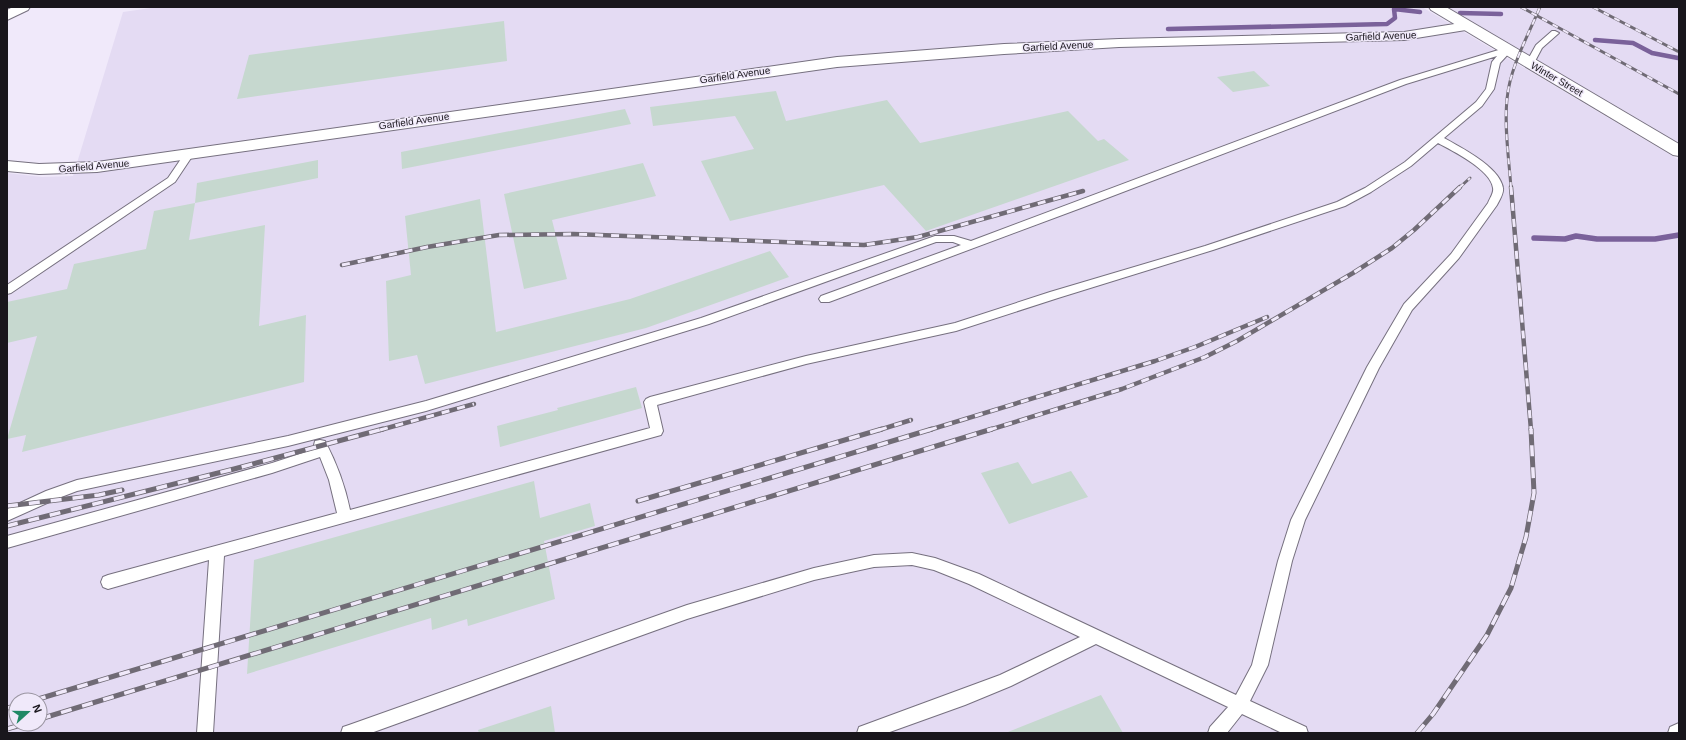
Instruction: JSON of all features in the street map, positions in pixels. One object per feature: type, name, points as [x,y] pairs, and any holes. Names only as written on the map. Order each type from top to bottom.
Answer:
[{"type":"main road","points":[[7,16],[23,7]]},
{"type":"main road","name":"Winter Street","points":[[1436,7],[1679,151]]},
{"type":"main road","name":"Garfield Avenue","points":[[7,166],[39,170],[77,169],[188,155],[562,100],[836,62],[989,50],[1111,44],[1413,35],[1468,26]]},
{"type":"lane","points":[[1530,63],[1539,47],[1555,33]]},
{"type":"lane","points":[[108,582],[657,431],[650,402],[806,360],[941,331],[1341,204],[1368,190],[1412,161],[1474,108],[1488,93],[1492,85],[1496,62],[1508,50]]},
{"type":"lane","points":[[825,299],[1403,82],[1508,50]]},
{"type":"lane","points":[[1216,733],[1240,704],[1255,680],[1285,561],[1298,520],[1373,367],[1408,307],[1455,256],[1493,203],[1497,194],[1497,184],[1488,172],[1467,156],[1438,139]]},
{"type":"lane","points":[[7,290],[172,180],[188,155]]},
{"type":"lane","points":[[7,515],[51,495],[77,486],[162,469],[317,434],[420,408],[680,329],[784,294],[935,239],[954,239],[971,245]]},
{"type":"lane","points":[[317,434],[318,442],[324,451],[341,492],[345,517]]},
{"type":"lane","points":[[7,542],[272,468],[324,451]]},
{"type":"lane","points":[[205,733],[217,552]]},
{"type":"lane","points":[[349,733],[694,610],[784,582],[874,561],[912,559],[935,564],[980,581],[1300,733]]},
{"type":"lane","points":[[865,733],[972,695],[1005,681],[1097,636]]},
{"type":"shaded area","points":[[158,7],[1422,7],[1679,160],[1679,733],[7,733],[7,173],[42,177],[73,176],[123,12]]},
{"type":"shaded area","points":[[1444,7],[1679,7],[1679,144],[1643,122]]},
{"type":"building","points":[[504,21],[507,61],[237,99],[249,55]]},
{"type":"building","points":[[1254,71],[1270,86],[1233,92],[1217,77]]},
{"type":"building","points":[[776,91],[786,121],[887,100],[920,143],[1068,111],[1098,141],[1104,139],[1129,160],[926,231],[884,185],[730,221],[701,161],[754,149],[735,116],[653,126],[650,107]]},
{"type":"building","points":[[625,109],[631,124],[402,169],[401,152]]},
{"type":"building","points":[[318,160],[318,178],[195,203],[197,183]]},
{"type":"building","points":[[643,163],[656,196],[552,220],[567,279],[524,289],[504,194]]},
{"type":"building","points":[[480,199],[496,332],[630,299],[770,251],[789,277],[646,328],[425,384],[417,355],[389,361],[386,281],[411,275],[405,216]]},
{"type":"building","points":[[195,203],[189,240],[265,225],[259,326],[306,315],[304,382],[22,452],[26,435],[7,439],[37,336],[7,343],[7,302],[67,289],[74,264],[146,249],[154,211]]},
{"type":"building","points":[[636,387],[642,408],[500,447],[497,426]]},
{"type":"building","points":[[1018,462],[1032,484],[1071,471],[1088,497],[1009,524],[981,473]]},
{"type":"building","points":[[534,481],[540,518],[590,503],[595,526],[544,541],[555,599],[468,626],[467,619],[432,630],[431,618],[247,674],[254,560]]},
{"type":"building","points":[[1101,695],[1123,733],[1008,733],[1008,732]]},
{"type":"building","points":[[551,706],[555,733],[479,733],[478,730]]},
{"type":"waterway","points":[[1168,29],[1387,24],[1395,18],[1394,9],[1420,12]]},
{"type":"waterway","points":[[1460,13],[1501,14]]},
{"type":"waterway","points":[[1595,40],[1633,43],[1652,53],[1678,58]]},
{"type":"waterway","points":[[1534,238],[1565,239],[1576,236],[1597,239],[1655,239],[1679,235]]},
{"type":"railway","points":[[1521,7],[1536,15]]},
{"type":"railway","points":[[1536,15],[1540,7]]},
{"type":"railway","points":[[1593,7],[1679,52]]},
{"type":"railway","points":[[1511,188],[1507,144],[1507,99],[1516,63],[1536,15]]},
{"type":"railway","points":[[1536,15],[1679,94]]},
{"type":"railway","points":[[1459,188],[1470,178]]},
{"type":"railway","points":[[989,430],[1122,389],[1205,357],[1237,341],[1353,273],[1392,248],[1414,230],[1460,187]]},
{"type":"railway","points":[[1511,187],[1531,430]]},
{"type":"railway","points":[[342,265],[427,247],[499,235],[573,234],[864,245],[918,237],[1083,191]]},
{"type":"railway","points":[[929,430],[1155,361],[1195,347],[1267,317]]},
{"type":"railway","points":[[380,430],[474,404]]},
{"type":"railway","points":[[879,430],[911,420]]},
{"type":"railway","points":[[7,526],[234,469],[383,429]]},
{"type":"railway","points":[[638,501],[882,429]]},
{"type":"railway","points":[[48,696],[932,429]]},
{"type":"railway","points":[[48,717],[992,429]]},
{"type":"railway","points":[[1417,733],[1433,714],[1487,635],[1511,588],[1526,537],[1534,493],[1531,429]]},
{"type":"railway","points":[[7,506],[99,495],[122,490]]}]
